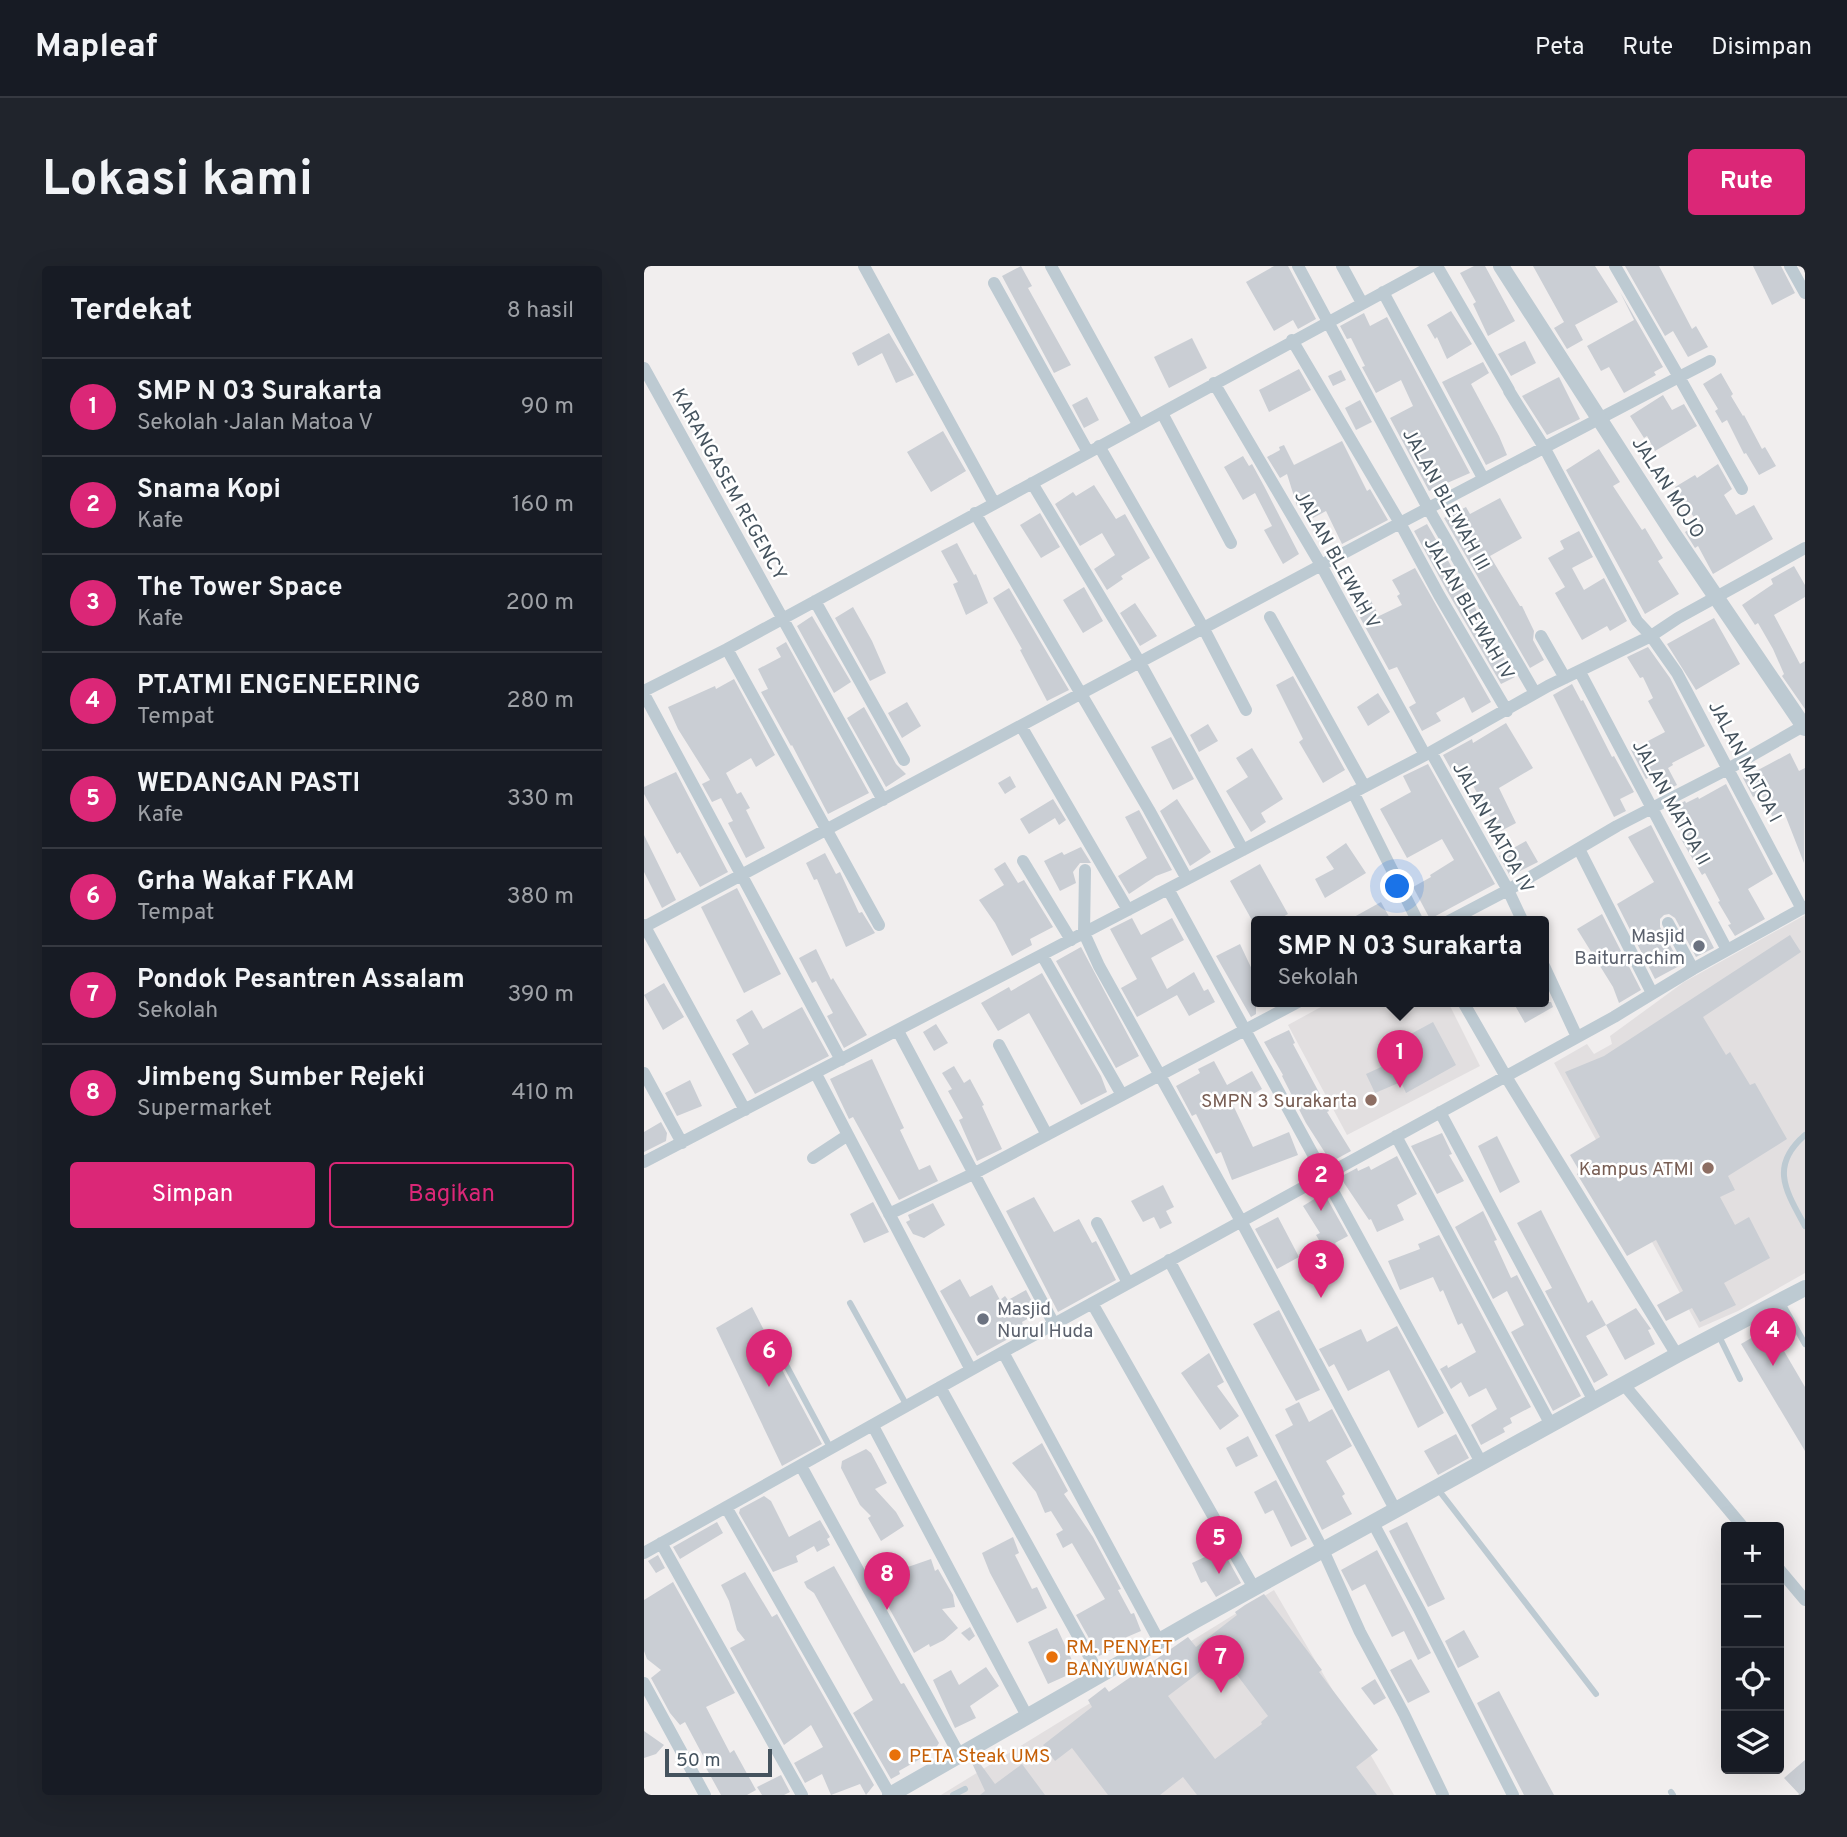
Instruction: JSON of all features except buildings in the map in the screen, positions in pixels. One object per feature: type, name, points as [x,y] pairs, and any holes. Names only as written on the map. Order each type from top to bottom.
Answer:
[{"type":"street","points":[[864,266],[994,503]]},
{"type":"street","points":[[1051,266],[1138,424]]},
{"type":"street","name":"JALAN BLEWAH III","points":[[1298,266],[1428,508],[1535,693]]},
{"type":"street","points":[[1342,266],[1362,303]]},
{"type":"street","points":[[841,1060],[644,692],[783,619],[1292,340],[1434,266]]},
{"type":"street","name":"JALAN MATOA I","points":[[1434,266],[1544,447],[1637,621],[1677,673],[1804,908]]},
{"type":"street","name":"JALAN MOJO","points":[[1501,266],[1716,598],[1804,726]]},
{"type":"street","points":[[1615,266],[1742,489]]},
{"type":"street","points":[[1790,266],[1805,293]]},
{"type":"street","points":[[994,283],[1204,629],[1246,710]]},
{"type":"street","points":[[1384,292],[1483,478]]},
{"type":"street","name":"JALAN BLEWAH IV","points":[[1292,340],[1507,711]]},
{"type":"street","points":[[745,1110],[644,926],[1483,478],[1710,360]]},
{"type":"street","name":"KARANGASEM REGENCY","points":[[644,368],[883,800]]},
{"type":"street","name":"JALAN BLEWAH V","points":[[1214,383],[1428,753]]},
{"type":"street","points":[[1162,413],[1231,543]]},
{"type":"street","points":[[1032,483],[1139,661],[1243,850]]},
{"type":"street","points":[[975,513],[1187,879]]},
{"type":"street","points":[[644,1162],[1428,753],[1535,693],[1651,636],[1678,618],[1804,553]]},
{"type":"street","points":[[815,601],[904,760]]},
{"type":"street","points":[[1270,618],[1358,789],[1415,916]]},
{"type":"street","points":[[1541,636],[1565,678]]},
{"type":"street","points":[[727,649],[879,926]]},
{"type":"street","name":"JALAN MATOA II","points":[[1581,674],[1727,950]]},
{"type":"street","points":[[1021,726],[1128,910]]},
{"type":"street","points":[[1458,916],[1804,726]]},
{"type":"street","name":"JALAN MATOA IV","points":[[1428,753],[1508,890],[1520,916]]},
{"type":"street","points":[[1579,849],[1652,993]]},
{"type":"street","points":[[1023,861],[1071,940]]},
{"type":"street","points":[[1085,870],[1084,933],[1119,1003],[1241,1221],[1396,1511]]},
{"type":"street","points":[[1168,889],[1482,1464]]},
{"type":"street","points":[[644,1553],[1003,1352],[1577,1037],[1804,908]]},
{"type":"street","points":[[1668,923],[1693,969]]},
{"type":"street","points":[[1042,955],[1122,1096]]},
{"type":"street","points":[[1549,977],[1577,1037]]},
{"type":"street","points":[[889,1214],[975,1174],[1288,1007]]},
{"type":"street","points":[[1466,1007],[1677,1356]]},
{"type":"street","points":[[898,1031],[1055,1324]]},
{"type":"street","points":[[999,1045],[1047,1135]]},
{"type":"street","points":[[644,1073],[682,1143]]},
{"type":"street","points":[[816,1074],[971,1370]]},
{"type":"street","points":[[1440,1112],[1594,1401]]},
{"type":"street","points":[[813,1158],[848,1135]]},
{"type":"street","points":[[1396,1136],[1551,1425]]},
{"type":"street","points":[[1097,1223],[1128,1283]]},
{"type":"street","points":[[1169,1261],[1323,1550],[1360,1632],[1443,1795]]},
{"type":"street","points":[[726,1507],[890,1795],[1254,1588],[1805,1288]]},
{"type":"street","points":[[1092,1303],[1254,1588]]},
{"type":"street","points":[[1003,1352],[1159,1641]]},
{"type":"street","points":[[1625,1386],[1740,1522]]},
{"type":"street","points":[[940,1387],[1099,1674]]},
{"type":"street","points":[[873,1426],[1027,1716]]},
{"type":"street","points":[[801,1466],[960,1756]]},
{"type":"street","points":[[1373,1523],[1513,1795]]},
{"type":"street","points":[[661,1543],[802,1795]]},
{"type":"street","points":[[1784,1575],[1805,1600]]},
{"type":"street","points":[[644,1683],[705,1795]]},
{"type":"lane","points":[[1805,1135],[1787,1155],[1784,1167],[1789,1196],[1805,1226]]},
{"type":"lane","points":[[1781,1301],[1805,1344]]},
{"type":"lane","points":[[850,1303],[907,1406]]},
{"type":"lane","points":[[1718,1334],[1740,1379]]},
{"type":"lane","points":[[785,1363],[831,1449]]},
{"type":"lane","points":[[1437,1488],[1596,1694]]},
{"type":"lane","points":[[953,1795],[965,1789]]},
{"type":"shaded area","name":"Kampus ATMI","points":[[1805,915],[1805,1273],[1738,1311],[1699,1328],[1554,1063],[1587,1044],[1594,1054],[1612,1044],[1610,1036],[1684,982]]},
{"type":"shaded area","name":"SMPN 3 Surakarta","points":[[1321,1007],[1450,1007],[1480,1066],[1347,1135],[1288,1025]]},
{"type":"shaded area","points":[[1274,1590],[1394,1795],[941,1795]]},
{"type":"place","name":"Masjid Baiturrachim","points":[[1699,946]]},
{"type":"place","name":"SMP N 03 Surakarta","points":[[1400,1088]]},
{"type":"place","name":"SMPN 3 Surakarta","points":[[1371,1100]]},
{"type":"place","name":"Kampus ATMI","points":[[1708,1168]]},
{"type":"place","name":"Snama Kopi","points":[[1321,1211]]},
{"type":"place","name":"The Tower Space","points":[[1321,1298]]},
{"type":"place","name":"Masjid Nurul Huda","points":[[983,1319]]},
{"type":"place","name":"PT.ATMI ENGENEERING","points":[[1773,1366]]},
{"type":"place","name":"Grha Wakaf FKAM","points":[[769,1387]]},
{"type":"place","name":"WEDANGAN PASTI","points":[[1219,1574]]},
{"type":"place","name":"Jimbeng Sumber Rejeki","points":[[887,1610]]},
{"type":"place","name":"RM. PENYET BANYUWANGI","points":[[1052,1657]]},
{"type":"place","name":"Pondok Pesantren Assalam","points":[[1221,1693]]},
{"type":"place","name":"PETA Steak UMS","points":[[895,1755]]}]
